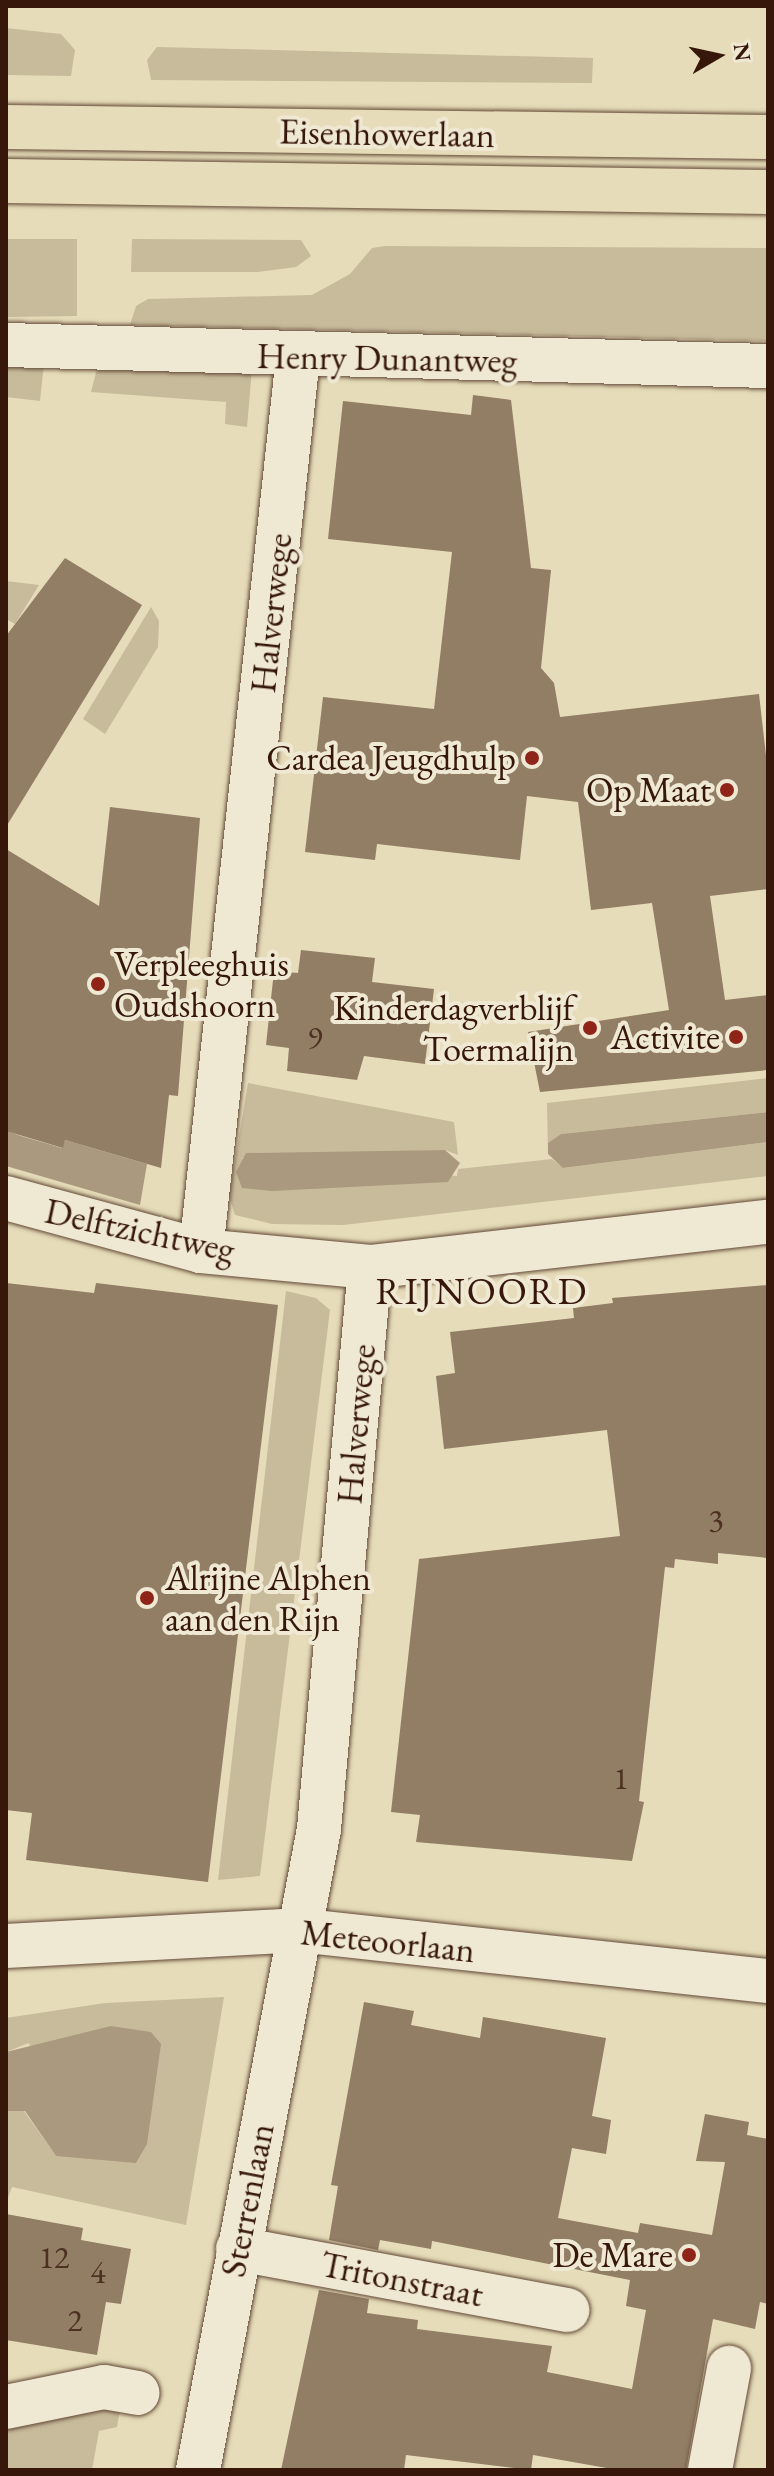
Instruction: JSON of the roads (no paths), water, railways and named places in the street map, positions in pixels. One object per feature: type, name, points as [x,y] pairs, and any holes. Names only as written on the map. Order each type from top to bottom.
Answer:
[{"type":"main road","name":"Eisenhowerlaan","points":[[6,127],[768,137]]},
{"type":"main road","name":"Eisenhowerlaan","points":[[6,181],[768,192]]},
{"type":"street","name":"Henry Dunantweg","points":[[6,345],[298,357],[768,366]]},
{"type":"street","name":"Halverwege","points":[[201,1251],[298,357]]},
{"type":"street","name":"Delftzichtweg","points":[[6,1198],[201,1251],[370,1267]]},
{"type":"street","points":[[370,1267],[768,1222]]},
{"type":"street","name":"Halverwege","points":[[297,1930],[319,1829],[370,1267]]},
{"type":"street","name":"Meteoorlaan","points":[[6,1946],[297,1930],[768,1981]]},
{"type":"street","name":"Sterrenlaan","points":[[198,2470],[297,1930]]},
{"type":"street","name":"Tritonstraat","points":[[238,2249],[567,2310]]},
{"type":"street","points":[[710,2470],[729,2368]]},
{"type":"street","points":[[6,2407],[104,2387],[137,2393]]},
{"type":"place","name":"Cardea Jeugdhulp","points":[[532,758]]},
{"type":"place","name":"Op Maat","points":[[727,790]]},
{"type":"place","name":"Verpleeghuis Oudshoorn","points":[[98,984]]},
{"type":"place","name":"Kinderdagverblijf Toermalijn","points":[[590,1028]]},
{"type":"place","name":"Activite","points":[[736,1037]]},
{"type":"place","name":"Alrijne Alphen aan den Rijn","points":[[147,1598]]},
{"type":"place","name":"De Mare","points":[[689,2255]]},
{"type":"district","name":"RIJNOORD","points":[[482,1291]]}]
